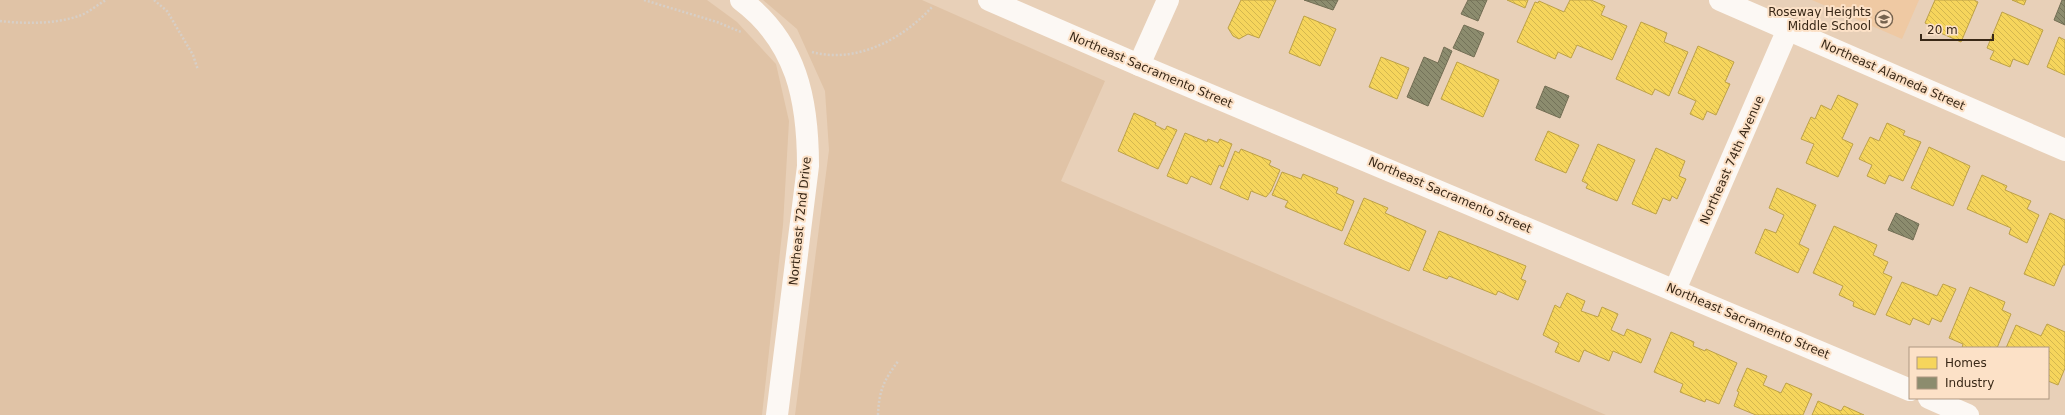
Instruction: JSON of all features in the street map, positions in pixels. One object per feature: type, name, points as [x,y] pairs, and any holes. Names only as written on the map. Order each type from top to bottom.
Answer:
[{"type":"street","name":"Northeast 72nd Drive","points":[[741,0],[765,21],[778,38],[792,62],[801,86],[805,108],[808,166],[777,415]]},
{"type":"street","name":"Northeast Sacramento Street","points":[[989,0],[1139,65],[1909,390]]},
{"type":"street","points":[[1139,65],[1168,0]]},
{"type":"street","name":"Northeast Alameda Street","points":[[1720,0],[2065,150]]},
{"type":"street","name":"Northeast 74th Avenue","points":[[1675,290],[1788,30]]},
{"type":"street","points":[[1931,399],[1968,415]]},
{"type":"path","points":[[0,21],[40,23],[81,16],[106,0]]},
{"type":"path","points":[[154,0],[167,11],[193,55],[198,70]]},
{"type":"path","points":[[644,0],[717,22],[746,35]]},
{"type":"path","points":[[778,38],[802,49],[824,56],[848,54],[871,49],[906,31],[920,21],[932,7]]},
{"type":"path","points":[[878,415],[879,396],[885,379],[899,360]]},
{"type":"shaded area","points":[[0,0],[707,0],[737,22],[776,64],[789,121],[783,225],[762,415],[0,415]]},
{"type":"shaded area","points":[[763,0],[922,0],[1105,81],[1061,181],[1606,415],[795,415],[829,150],[825,91],[797,29]]},
{"type":"shaded area","name":"Roseway Heights Middle School","points":[[1812,0],[1919,0],[1902,39]]},
{"type":"building: Homes","points":[[1241,0],[1276,0],[1259,38],[1248,34],[1239,39],[1233,36],[1228,28]]},
{"type":"building: Homes","points":[[1507,0],[1528,0],[1525,8]]},
{"type":"building: Homes","points":[[1570,0],[1591,0],[1605,6],[1601,15],[1627,26],[1612,60],[1577,45],[1571,58],[1558,52],[1555,59],[1517,42],[1535,2],[1538,3],[1539,1],[1564,12]]},
{"type":"building: Homes","points":[[1935,0],[1974,0],[1978,2],[1961,42],[1936,31],[1937,29],[1925,23]]},
{"type":"building: Homes","points":[[2012,0],[2026,0],[2024,5]]},
{"type":"building: Homes","points":[[2002,12],[2043,30],[2028,65],[2013,59],[2010,67],[1990,59],[1994,51],[1987,48]]},
{"type":"building: Homes","points":[[1304,16],[1336,29],[1320,66],[1289,53]]},
{"type":"building: Homes","points":[[1641,22],[1667,33],[1664,42],[1688,52],[1669,96],[1655,89],[1652,95],[1616,79]]},
{"type":"building: Homes","points":[[2059,37],[2065,40],[2065,75],[2047,67]]},
{"type":"building: Homes","points":[[1698,46],[1734,62],[1725,82],[1730,84],[1716,115],[1707,111],[1703,120],[1690,114],[1696,101],[1678,93]]},
{"type":"building: Homes","points":[[1381,57],[1409,68],[1397,99],[1369,87]]},
{"type":"building: Homes","points":[[1457,62],[1499,80],[1483,117],[1441,99]]},
{"type":"building: Homes","points":[[1838,95],[1858,104],[1842,139],[1853,144],[1838,177],[1806,163],[1814,144],[1801,139],[1811,117],[1815,119],[1821,105],[1831,110]]},
{"type":"building: Homes","points":[[1134,113],[1156,123],[1155,125],[1165,130],[1167,126],[1177,130],[1158,169],[1118,151]]},
{"type":"building: Homes","points":[[1887,123],[1905,131],[1903,135],[1921,142],[1903,181],[1889,175],[1885,184],[1867,176],[1872,165],[1859,159],[1870,137],[1879,141]]},
{"type":"building: Homes","points":[[1548,131],[1579,145],[1566,173],[1535,160]]},
{"type":"building: Homes","points":[[1185,133],[1207,142],[1208,139],[1218,143],[1220,139],[1232,144],[1223,167],[1219,165],[1211,185],[1191,176],[1187,184],[1167,176]]},
{"type":"building: Homes","points":[[1598,144],[1635,160],[1617,201],[1586,188],[1588,184],[1582,181]]},
{"type":"building: Homes","points":[[1929,147],[1970,166],[1953,206],[1911,188]]},
{"type":"building: Homes","points":[[1656,148],[1685,161],[1679,176],[1686,179],[1677,199],[1672,196],[1670,201],[1663,198],[1656,214],[1632,204]]},
{"type":"building: Homes","points":[[1241,149],[1271,161],[1269,165],[1280,170],[1271,191],[1266,197],[1251,191],[1248,200],[1220,188],[1235,151],[1239,153]]},
{"type":"building: Homes","points":[[1282,172],[1301,179],[1303,174],[1338,188],[1336,193],[1354,201],[1342,231],[1285,207],[1288,201],[1272,195]]},
{"type":"building: Homes","points":[[1982,175],[2007,186],[2005,190],[2031,201],[2027,209],[2039,215],[2027,243],[2009,234],[2011,228],[1967,209]]},
{"type":"building: Homes","points":[[1777,188],[1816,205],[1799,244],[1809,249],[1798,273],[1755,253],[1765,229],[1776,233],[1784,215],[1769,208]]},
{"type":"building: Homes","points":[[1364,198],[1388,208],[1385,213],[1426,231],[1409,271],[1344,244]]},
{"type":"building: Homes","points":[[2050,213],[2065,220],[2065,265],[2063,265],[2054,286],[2024,274]]},
{"type":"building: Homes","points":[[1834,226],[1877,245],[1873,255],[1888,262],[1883,273],[1892,277],[1875,315],[1853,306],[1854,302],[1839,295],[1843,286],[1813,273]]},
{"type":"building: Homes","points":[[1439,231],[1526,266],[1521,279],[1526,281],[1518,300],[1498,291],[1496,295],[1449,276],[1447,279],[1423,270]]},
{"type":"building: Homes","points":[[1902,282],[1937,296],[1943,284],[1956,289],[1941,322],[1932,318],[1929,325],[1913,318],[1910,325],[1886,315]]},
{"type":"building: Homes","points":[[1970,287],[2005,302],[2002,310],[2011,314],[1997,347],[1962,347],[1963,344],[1949,338]]},
{"type":"building: Homes","points":[[1567,293],[1585,301],[1581,311],[1598,317],[1602,307],[1618,314],[1611,330],[1624,336],[1627,329],[1651,339],[1641,363],[1613,351],[1609,361],[1584,350],[1579,362],[1555,352],[1559,343],[1543,335],[1555,305],[1560,308]]},
{"type":"building: Homes","points":[[2047,324],[2065,332],[2065,368],[2058,385],[2049,381],[2049,347],[2006,347],[2016,325],[2041,336]]},
{"type":"building: Homes","points":[[1671,332],[1694,342],[1693,346],[1705,351],[1706,349],[1737,363],[1719,404],[1706,399],[1705,402],[1680,392],[1683,384],[1654,372]]},
{"type":"building: Homes","points":[[1747,368],[1767,376],[1763,385],[1781,393],[1786,383],[1812,394],[1803,415],[1756,415],[1734,406],[1739,392],[1737,391]]},
{"type":"building: Homes","points":[[1818,401],[1841,411],[1844,406],[1864,415],[1812,415]]},
{"type":"building: Industry","points":[[1304,0],[1338,0],[1333,10]]},
{"type":"building: Industry","points":[[1468,0],[1487,0],[1478,21],[1461,14]]},
{"type":"building: Industry","points":[[2062,0],[2065,0],[2065,25],[2054,20]]},
{"type":"building: Industry","points":[[1464,25],[1484,33],[1474,57],[1453,48]]},
{"type":"building: Industry","points":[[1444,47],[1452,51],[1428,106],[1407,97],[1424,57],[1438,63]]},
{"type":"building: Industry","points":[[1545,86],[1569,96],[1560,118],[1536,108]]},
{"type":"building: Industry","points":[[1896,213],[1919,224],[1913,240],[1888,230]]},
{"type":"place","name":"Roseway Heights Middle School","points":[[1884,19]]}]
